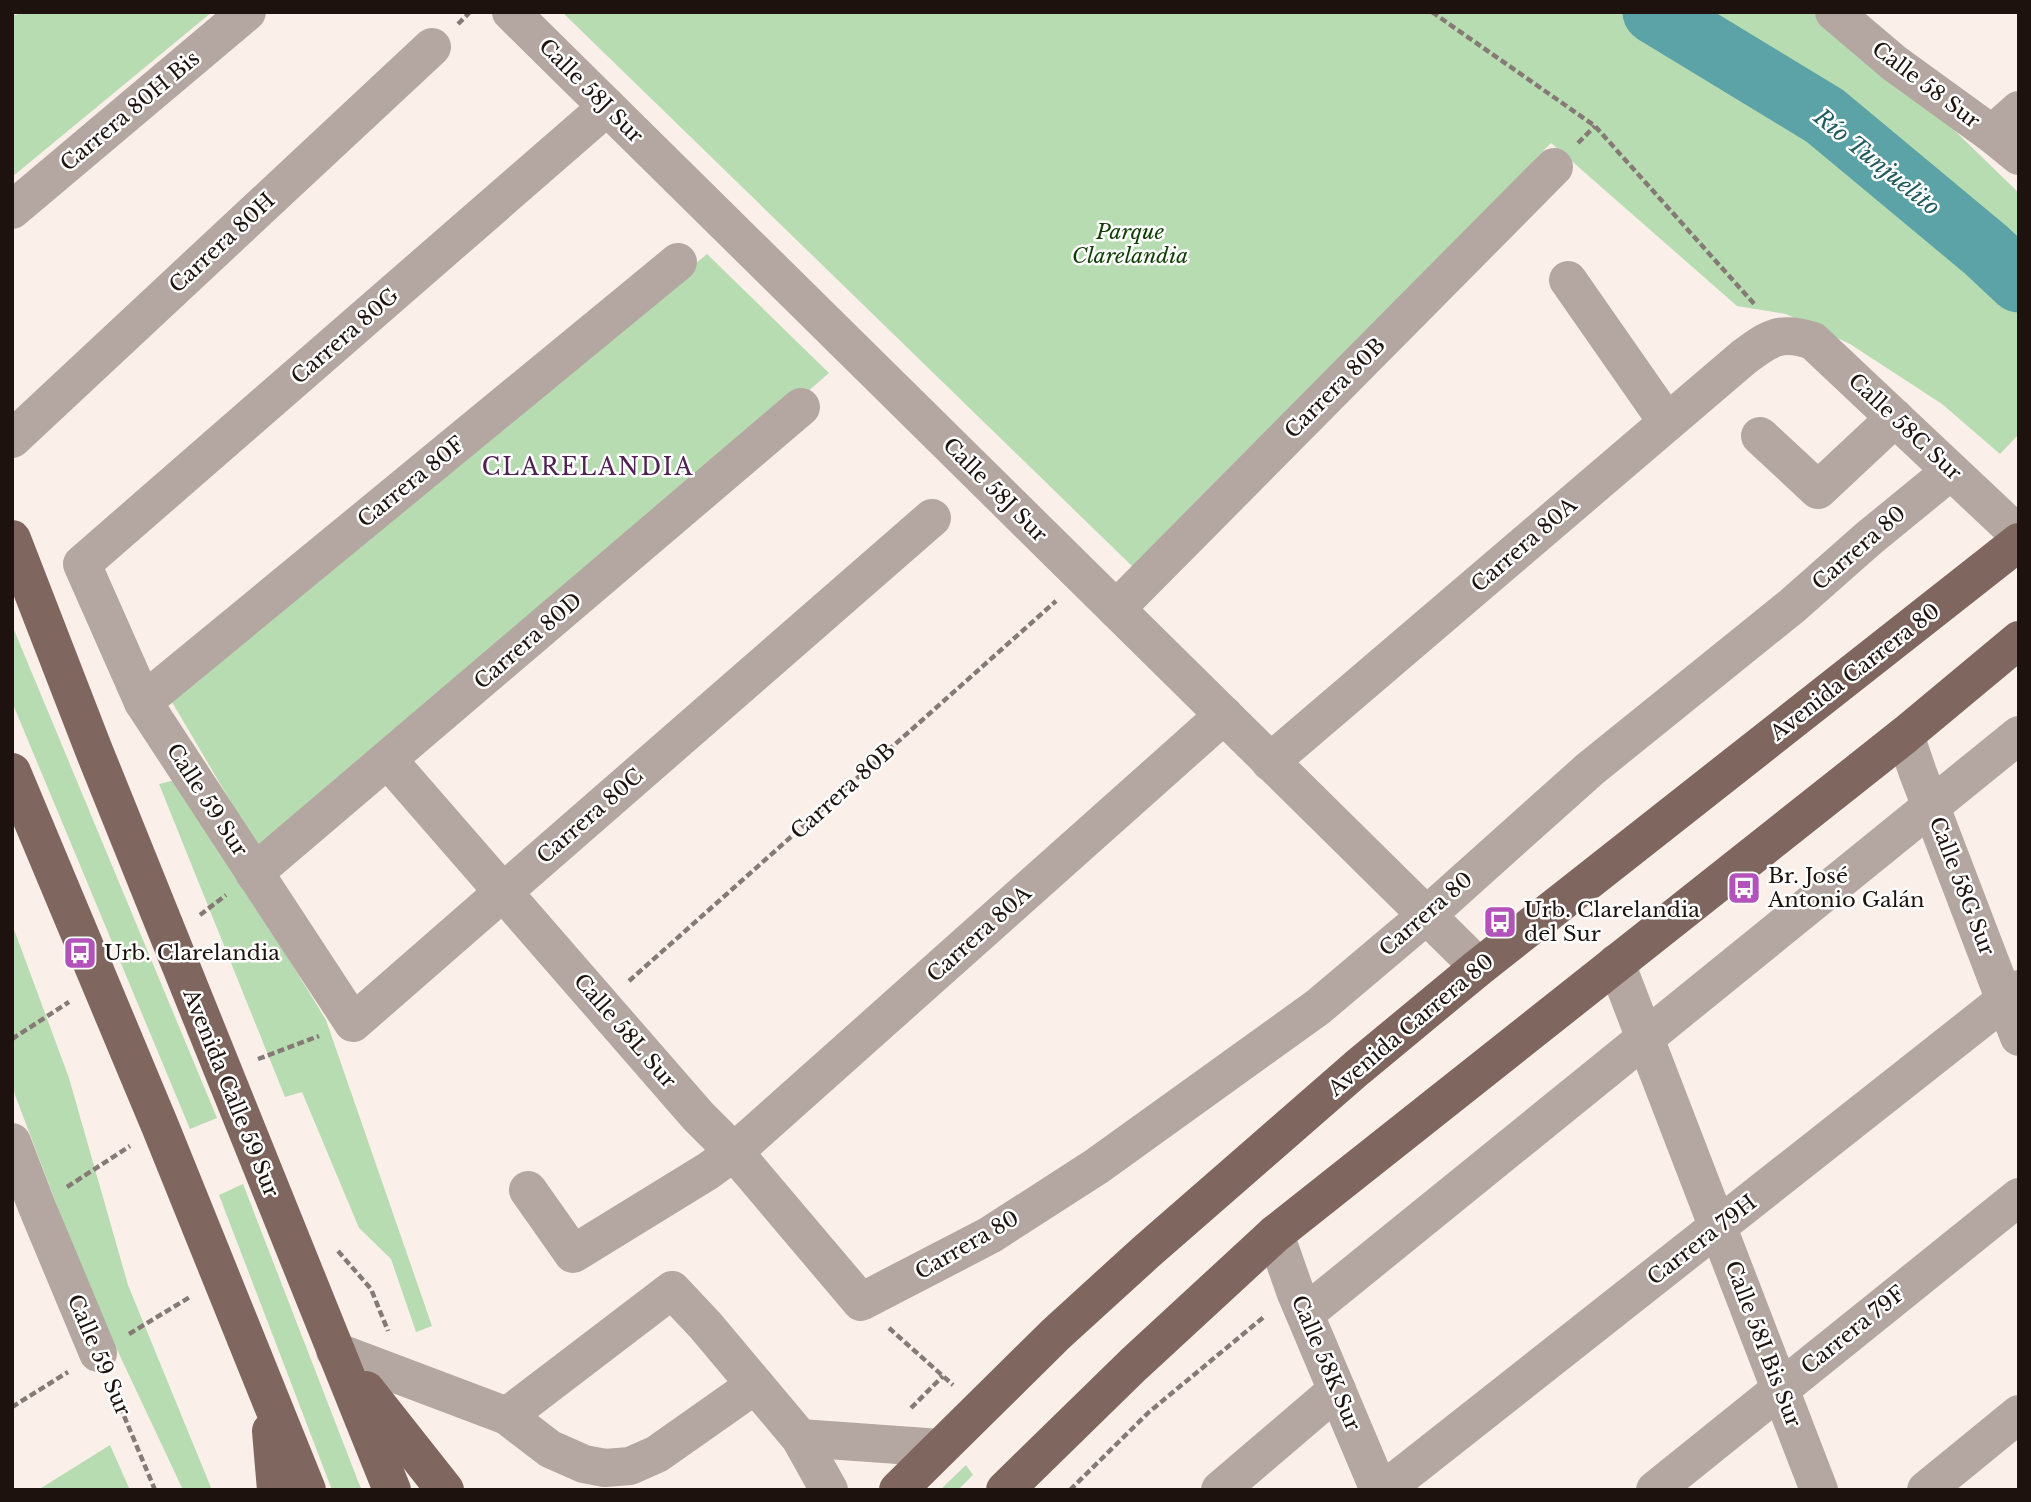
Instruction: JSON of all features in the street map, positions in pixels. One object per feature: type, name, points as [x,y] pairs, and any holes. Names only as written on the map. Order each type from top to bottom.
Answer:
[{"type":"main road","name":"Avenida Calle 59 Sur","points":[[12,539],[169,938],[392,1490]]},
{"type":"main road","name":"Avenida Carrera 80","points":[[898,1490],[1056,1334],[1357,1068],[1479,967],[2019,542]]},
{"type":"main road","points":[[1005,1490],[1133,1364],[1275,1234],[1905,735],[2019,640]]},
{"type":"main road","points":[[12,772],[160,1126],[307,1490]]},
{"type":"main road","points":[[335,1351],[445,1490]]},
{"type":"main road","points":[[268,1394],[276,1490]]},
{"type":"street","name":"Carrera 80H Bis","points":[[12,210],[247,12]]},
{"type":"street","name":"Calle 58J Sur","points":[[511,12],[1479,967]]},
{"type":"street","name":"Calle 58 Sur","points":[[1835,12],[1894,63],[2010,133]]},
{"type":"street","name":"Carrera 80H","points":[[12,439],[432,47]]},
{"type":"street","name":"Carrera 80G","points":[[82,564],[607,107]]},
{"type":"street","name":"Carrera 80B","points":[[1116,609],[1554,167]]},
{"type":"street","name":"Carrera 80F","points":[[143,702],[678,262]]},
{"type":"street","points":[[1569,280],[1667,422]]},
{"type":"street","name":"Calle 58C Sur","points":[[1783,336],[1795,335],[1813,341],[2019,535]]},
{"type":"street","name":"Carrera 80A","points":[[1270,762],[1667,422],[1766,341],[1783,336]]},
{"type":"street","name":"Carrera 80D","points":[[254,873],[801,407]]},
{"type":"street","points":[[1760,436],[1818,490],[1895,418]]},
{"type":"street","name":"Carrera 80","points":[[861,1303],[990,1235],[1097,1166],[1318,1007],[1427,915],[1590,769],[1792,607],[1868,538],[1951,471]]},
{"type":"street","name":"Carrera 80C","points":[[353,1023],[932,518]]},
{"type":"street","name":"Calle 59 Sur","points":[[82,564],[143,702],[353,1023]]},
{"type":"street","name":"Carrera 80A","points":[[528,1190],[573,1254],[708,1171],[734,1152],[1223,715]]},
{"type":"street","name":"Calle 58G Sur","points":[[1905,735],[1931,806],[2012,995],[2019,1037]]},
{"type":"street","points":[[1306,1313],[2019,735]]},
{"type":"street","name":"Calle 58L Sur","points":[[388,760],[698,1116],[734,1152],[861,1303]]},
{"type":"street","name":"Calle 58I Bis Sur","points":[[1616,963],[1819,1490]]},
{"type":"street","name":"Carrera 79H","points":[[1381,1490],[2012,995]]},
{"type":"street","name":"Calle 59 Sur","points":[[12,1142],[98,1353]]},
{"type":"street","name":"Carrera 79F","points":[[1655,1490],[2019,1197]]},
{"type":"street","name":"Calle 58K Sur","points":[[1275,1234],[1295,1291],[1381,1490]]},
{"type":"street","points":[[507,1416],[673,1290],[800,1438],[829,1490]]},
{"type":"street","points":[[335,1351],[507,1416],[550,1449],[584,1464],[605,1468],[629,1466],[657,1454],[755,1385]]},
{"type":"street","points":[[1220,1490],[1337,1390]]},
{"type":"street","points":[[1926,1490],[2019,1415]]},
{"type":"street","points":[[800,1438],[940,1448]]},
{"type":"path","points":[[1432,12],[1595,127],[1783,336]]},
{"type":"path","name":"Carrera 80B","points":[[602,1005],[1083,577]]},
{"type":"path","points":[[169,938],[254,873]]},
{"type":"path","points":[[12,1039],[99,983]]},
{"type":"path","points":[[223,1072],[353,1023]]},
{"type":"path","points":[[37,1207],[160,1126]]},
{"type":"path","points":[[335,1248],[372,1289],[407,1378]]},
{"type":"path","points":[[861,1303],[943,1376]]},
{"type":"path","name":"Calle 59 Sur","points":[[98,1353],[155,1490]]},
{"type":"green space","points":[[25,12],[212,12],[12,177],[12,16]]},
{"type":"green space","name":"Parque Clarelandia","points":[[562,12],[1823,12],[1889,67],[2019,193],[2019,434],[2000,454],[1942,404],[1850,344],[1786,314],[1737,306],[1551,143],[1134,568]]},
{"type":"green space","points":[[707,254],[829,373],[382,762],[265,860],[172,702]]},
{"type":"green space","points":[[12,625],[217,1118],[190,1129],[12,702]]},
{"type":"green space","points":[[179,779],[326,1020],[432,1326],[416,1332],[391,1259],[359,1228],[302,1092],[285,1097],[159,784]]},
{"type":"green space","points":[[12,924],[69,1078],[128,1285],[212,1490],[183,1490],[89,1290],[15,1095],[12,1080]]},
{"type":"green space","points":[[243,1184],[362,1490],[332,1490],[219,1195]]},
{"type":"green space","points":[[110,1445],[130,1490],[38,1490]]},
{"type":"green space","points":[[966,1465],[973,1475],[958,1490],[940,1490]]},
{"type":"waterway","name":"Río Tunjuelito","points":[[1654,12],[1825,116],[1986,250],[2019,281]]},
{"type":"place","name":"Br. José Antonio Galán","points":[[1744,888]]},
{"type":"place","name":"Urb. Clarelandia del Sur","points":[[1500,922]]},
{"type":"place","name":"Urb. Clarelandia","points":[[80,953]]},
{"type":"district","name":"CLARELANDIA","points":[[588,467]]}]
